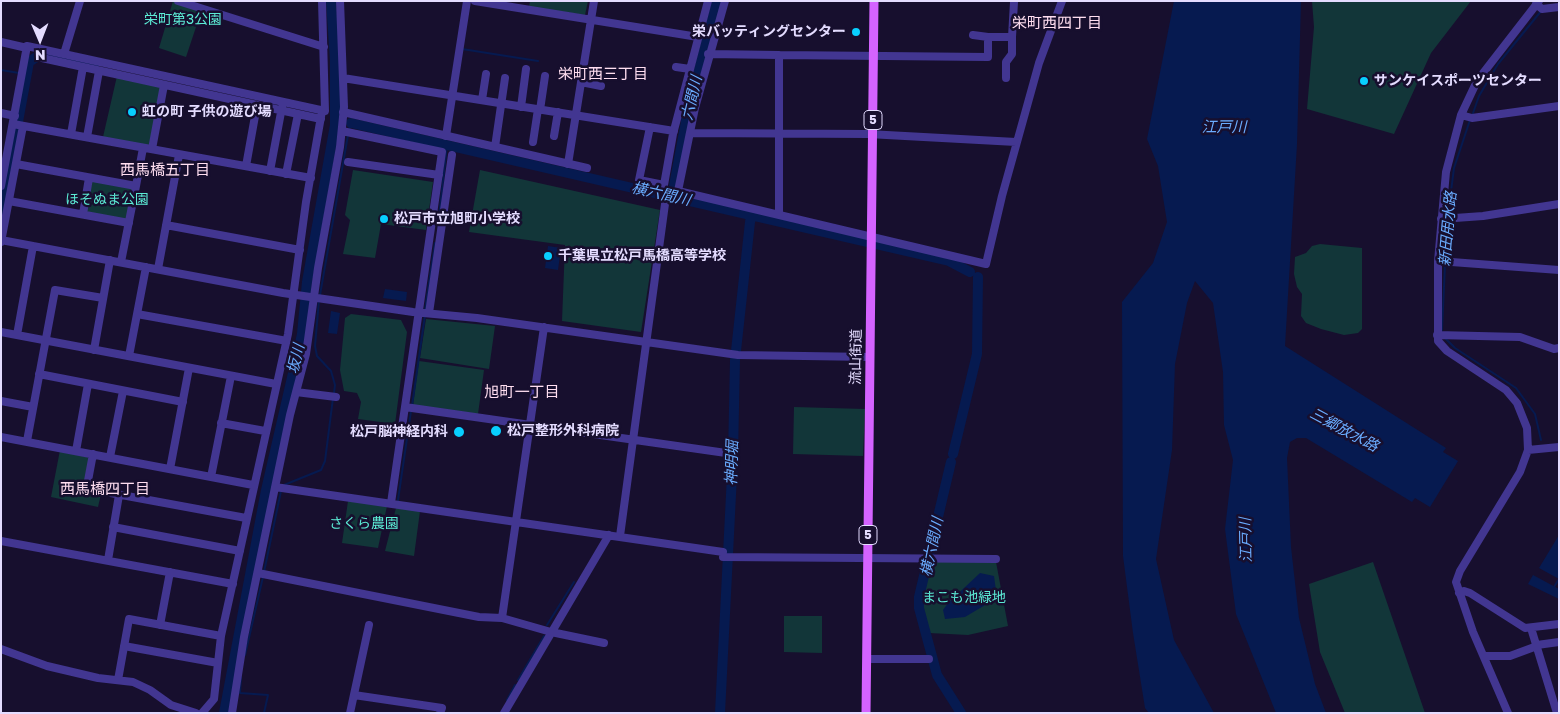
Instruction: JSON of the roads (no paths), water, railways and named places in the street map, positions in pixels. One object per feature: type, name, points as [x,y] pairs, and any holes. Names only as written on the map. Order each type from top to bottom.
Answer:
[{"type":"main road","name":"流山街道","points":[[866,713],[874,1]]},
{"type":"street","points":[[64,54],[80,1]]},
{"type":"street","points":[[178,1],[324,47]]},
{"type":"street","points":[[42,58],[257,105],[282,106],[298,114],[321,114],[326,111],[322,1]]},
{"type":"street","points":[[232,713],[242,648],[280,488],[296,392],[306,354],[313,297],[342,128],[343,78],[340,1]]},
{"type":"street","points":[[446,136],[467,1]]},
{"type":"street","points":[[475,1],[698,37]]},
{"type":"street","points":[[568,164],[594,1]]},
{"type":"street","points":[[650,128],[639,180],[664,186],[674,131],[708,1]]},
{"type":"street","points":[[725,1],[708,54],[678,191],[986,264],[1016,142],[1039,63],[1062,1]]},
{"type":"street","points":[[1006,78],[1006,62],[1012,54],[1014,2]]},
{"type":"street","points":[[1508,713],[1473,632],[1456,582],[1460,571],[1520,472],[1528,450],[1527,428],[1521,411],[1511,396],[1499,384],[1439,344],[1437,335],[1438,261],[1441,219],[1446,172],[1461,115],[1477,81],[1538,3],[1542,9],[1559,7]]},
{"type":"street","points":[[977,33],[988,37],[1012,37]]},
{"type":"street","points":[[708,54],[988,56],[988,37]]},
{"type":"street","points":[[1,42],[64,54],[321,114]]},
{"type":"street","points":[[1,186],[4,158],[14,120],[27,48]]},
{"type":"street","points":[[779,55],[779,214]]},
{"type":"street","points":[[70,134],[83,67]]},
{"type":"street","points":[[676,67],[690,69]]},
{"type":"street","points":[[521,107],[526,69]]},
{"type":"street","points":[[87,137],[99,71]]},
{"type":"street","points":[[482,100],[486,74]]},
{"type":"street","points":[[533,142],[546,76]]},
{"type":"street","points":[[343,78],[674,131]]},
{"type":"street","points":[[495,147],[505,78]]},
{"type":"street","points":[[581,82],[602,86]]},
{"type":"street","points":[[152,149],[164,85]]},
{"type":"street","points":[[246,166],[257,105]]},
{"type":"street","points":[[270,171],[282,106]]},
{"type":"street","points":[[1461,115],[1472,118],[1559,106]]},
{"type":"street","points":[[554,136],[558,112]]},
{"type":"street","points":[[1,113],[23,126],[311,178]]},
{"type":"street","points":[[343,113],[587,168]]},
{"type":"street","points":[[286,174],[298,114]]},
{"type":"street","points":[[202,713],[214,699],[221,636],[265,431],[297,295],[300,250],[321,114]]},
{"type":"street","points":[[23,126],[1,240],[297,295],[544,327],[734,355],[870,357]]},
{"type":"street","points":[[342,128],[351,133],[442,152],[392,503]]},
{"type":"street","points":[[691,133],[873,134],[1016,142]]},
{"type":"street","points":[[121,262],[143,148]]},
{"type":"street","points":[[158,269],[179,155]]},
{"type":"street","points":[[429,313],[452,155]]},
{"type":"street","points":[[348,162],[439,175]]},
{"type":"street","points":[[16,164],[136,186]]},
{"type":"street","points":[[83,214],[89,178]]},
{"type":"street","points":[[9,201],[129,223]]},
{"type":"street","points":[[620,536],[666,204]]},
{"type":"street","points":[[1441,219],[1483,216],[1559,204]]},
{"type":"street","points":[[434,214],[443,216]]},
{"type":"street","points":[[166,225],[300,250]]},
{"type":"street","points":[[17,335],[33,246]]},
{"type":"street","points":[[94,350],[110,260]]},
{"type":"street","points":[[1438,261],[1559,270]]},
{"type":"street","points":[[128,356],[146,267]]},
{"type":"street","points":[[27,442],[55,290],[103,298]]},
{"type":"street","points":[[137,314],[287,341]]},
{"type":"street","points":[[502,618],[544,327]]},
{"type":"street","points":[[1,332],[276,384]]},
{"type":"street","points":[[1437,335],[1520,337],[1554,349],[1559,348]]},
{"type":"street","points":[[170,469],[189,368]]},
{"type":"street","points":[[39,374],[183,402]]},
{"type":"street","points":[[211,477],[231,376]]},
{"type":"street","points":[[76,451],[88,384]]},
{"type":"street","points":[[110,458],[123,390]]},
{"type":"street","points":[[296,392],[336,398]]},
{"type":"street","points":[[1,401],[33,406]]},
{"type":"street","points":[[406,407],[726,453]]},
{"type":"street","points":[[221,423],[265,431]]},
{"type":"street","points":[[1,437],[253,485]]},
{"type":"street","points":[[1528,450],[1559,447]]},
{"type":"street","points":[[93,454],[87,486],[89,489],[246,518]]},
{"type":"street","points":[[280,488],[620,536],[732,557],[996,559]]},
{"type":"street","points":[[108,560],[119,495]]},
{"type":"street","points":[[114,528],[240,551]]},
{"type":"street","points":[[504,713],[610,535]]},
{"type":"street","points":[[1,540],[233,584]]},
{"type":"street","points":[[160,625],[170,572]]},
{"type":"street","points":[[261,574],[479,617],[502,618],[551,632],[604,643]]},
{"type":"street","points":[[1459,592],[1467,591],[1525,628],[1559,624]]},
{"type":"street","points":[[118,680],[129,620],[221,636]]},
{"type":"street","points":[[350,713],[369,625]]},
{"type":"street","points":[[1531,628],[1557,713]]},
{"type":"street","points":[[1484,656],[1510,656],[1537,645],[1559,642]]},
{"type":"street","points":[[124,646],[218,663]]},
{"type":"street","points":[[1,649],[47,666],[143,685],[171,705],[196,713]]},
{"type":"street","points":[[867,659],[929,659]]},
{"type":"street","points":[[354,695],[442,708],[440,713]]},
{"type":"water","name":"江戸川","points":[[1174,1],[1301,1],[1297,144],[1285,346],[1446,448],[1443,452],[1458,461],[1430,507],[1415,498],[1412,502],[1306,438],[1297,438],[1290,442],[1287,458],[1291,547],[1299,618],[1315,684],[1326,713],[1276,713],[1236,614],[1225,529],[1233,460],[1224,425],[1223,372],[1213,303],[1195,281],[1187,303],[1175,364],[1172,450],[1156,559],[1174,640],[1214,713],[1149,713],[1145,708],[1123,556],[1122,302],[1153,263],[1167,222],[1158,166],[1147,139]]},
{"type":"water","points":[[548,246],[561,248],[558,270],[545,268]]},
{"type":"water","points":[[385,289],[407,292],[406,301],[383,298]]},
{"type":"water","points":[[331,311],[340,313],[337,334],[328,333]]},
{"type":"water","points":[[1559,535],[1559,579],[1539,568]]},
{"type":"water","points":[[980,573],[994,576],[997,598],[965,617],[945,619],[943,610],[948,603]]},
{"type":"water","points":[[1533,575],[1559,589],[1559,599],[1528,584]]},
{"type":"waterway","name":"坂川","points":[[224,713],[266,490],[302,334],[307,282],[335,125],[335,61],[331,1]]},
{"type":"waterway","name":"六間川","points":[[672,196],[688,111],[717,1]]},
{"type":"waterway","name":"新田用水路","points":[[1472,116],[1479,96],[1498,64],[1542,10]]},
{"type":"waterway","points":[[462,49],[538,61]]},
{"type":"waterway","points":[[1,214],[29,62],[41,54],[94,66]]},
{"type":"waterway","points":[[1,70],[19,73]]},
{"type":"waterway","name":"新田用水路","points":[[1448,215],[1454,168],[1470,120]]},
{"type":"waterway","name":"横六間川","points":[[349,130],[351,123]]},
{"type":"waterway","name":"横六間川","points":[[351,123],[949,261],[970,272]]},
{"type":"waterway","points":[[320,295],[348,135]]},
{"type":"waterway","points":[[438,226],[447,145]]},
{"type":"waterway","name":"神明堀","points":[[720,713],[733,455],[735,360],[751,213]]},
{"type":"waterway","name":"新田用水路","points":[[1445,260],[1447,220]]},
{"type":"waterway","points":[[425,310],[435,243]]},
{"type":"waterway","name":"新田用水路","points":[[1442,330],[1445,265]]},
{"type":"waterway","name":"横六間川","points":[[953,454],[977,354],[978,277]]},
{"type":"waterway","points":[[319,300],[315,346],[317,356],[331,371],[335,385],[334,393]]},
{"type":"waterway","points":[[412,406],[425,315]]},
{"type":"waterway","name":"新田用水路","points":[[1444,337],[1455,348],[1516,388],[1535,414],[1541,440]]},
{"type":"waterway","points":[[284,485],[321,470],[325,461],[333,398]]},
{"type":"waterway","points":[[398,500],[411,411]]},
{"type":"waterway","name":"横六間川","points":[[951,462],[919,597],[919,608],[937,675],[961,713]]},
{"type":"waterway","points":[[264,572],[281,491]]},
{"type":"waterway","points":[[245,655],[263,577]]},
{"type":"waterway","points":[[1554,587],[1559,579]]},
{"type":"waterway","points":[[547,625],[574,582]]},
{"type":"waterway","points":[[518,680],[544,636]]},
{"type":"waterway","points":[[241,677],[240,693],[268,695],[264,713]]},
{"type":"waterway","points":[[507,700],[515,685]]},
{"type":"place","name":"栄バッティングセンター","points":[[856,32]]},
{"type":"place","name":"サンケイスポーツセンター","points":[[1364,81]]},
{"type":"place","name":"虹の町 子供の遊び場","points":[[132,112]]},
{"type":"place","name":"松戸市立旭町小学校","points":[[384,219]]},
{"type":"place","name":"千葉県立松戸馬橋高等学校","points":[[548,256]]},
{"type":"place","name":"松戸整形外科病院","points":[[496,431]]},
{"type":"place","name":"松戸脳神経内科","points":[[459,432]]},
{"type":"district","name":"栄町西四丁目","points":[[1057,23]]},
{"type":"district","name":"栄町西三丁目","points":[[603,74]]},
{"type":"district","name":"西馬橋五丁目","points":[[165,170]]},
{"type":"district","name":"旭町一丁目","points":[[522,392]]},
{"type":"district","name":"西馬橋四丁目","points":[[105,489]]},
{"type":"park label","name":"栄町第3公園","points":[[183,20]]},
{"type":"park label","name":"ほそぬま公園","points":[[107,200]]},
{"type":"park label","name":"さくら農園","points":[[364,524]]},
{"type":"park label","name":"まこも池緑地","points":[[964,598]]},
{"type":"water label","name":"三郷放水路","points":[[1344,430]]}]
